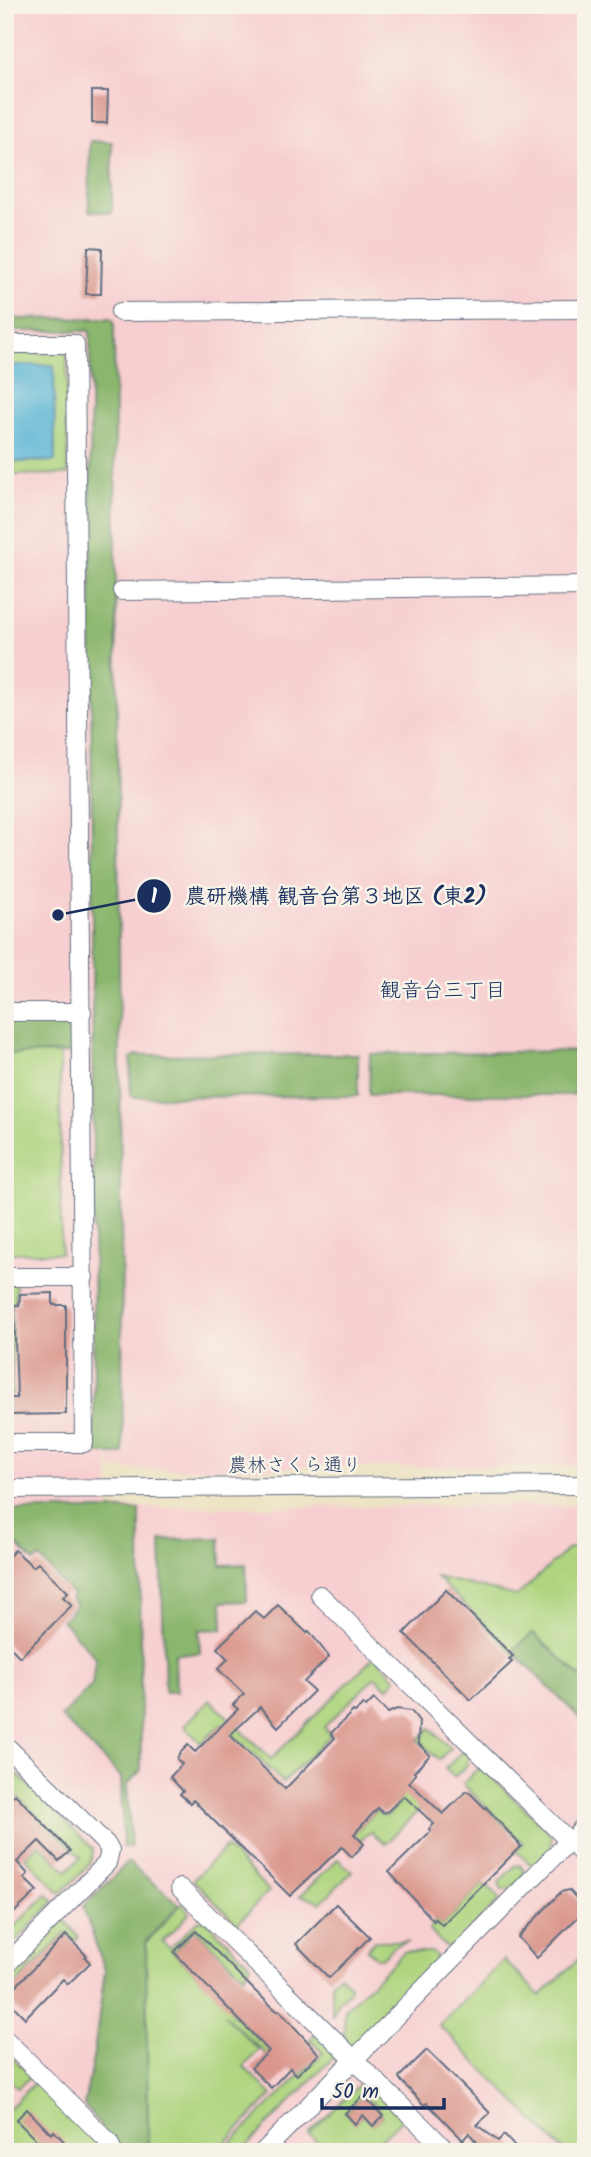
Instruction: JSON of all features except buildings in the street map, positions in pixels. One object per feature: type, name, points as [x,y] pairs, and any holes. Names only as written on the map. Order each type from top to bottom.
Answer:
[{"type":"street","points":[[120,312],[586,309]]},
{"type":"street","points":[[5,344],[75,344],[84,1277],[84,1443],[5,1443]]},
{"type":"street","points":[[122,591],[586,586]]},
{"type":"street","points":[[5,1012],[82,1012]]},
{"type":"street","points":[[5,1276],[84,1277]]},
{"type":"street","name":"農林さくら通り","points":[[5,1489],[586,1485]]},
{"type":"street","points":[[320,1595],[573,1842],[586,1859]]},
{"type":"street","points":[[5,1966],[107,1863],[110,1850],[6,1749]]},
{"type":"street","points":[[262,2152],[573,1842],[586,1824]]},
{"type":"street","points":[[180,1888],[448,2152]]},
{"type":"street","points":[[5,2039],[109,2142],[113,2152]]},
{"type":"shaded area","points":[[5,5],[586,5],[586,1466],[111,1469],[111,936],[109,1508],[586,1505],[586,2152],[5,2152]]},
{"type":"green space","points":[[90,141],[112,142],[112,213],[89,211]]},
{"type":"green space","points":[[110,318],[114,321],[123,1454],[94,1454],[90,331],[5,331],[5,319]]},
{"type":"green space","points":[[5,353],[67,353],[68,474],[5,475],[5,462],[54,461],[54,365],[5,365]]},
{"type":"green space","points":[[65,1020],[73,1026],[75,1053],[5,1054],[5,1021]]},
{"type":"green space","points":[[575,1051],[576,1095],[369,1095],[370,1054]]},
{"type":"green space","points":[[60,1053],[61,1253],[5,1253],[5,1054]]},
{"type":"green space","points":[[358,1054],[358,1096],[130,1095],[131,1058],[136,1055]]},
{"type":"green space","points":[[5,1283],[16,1283],[16,1302],[12,1302],[12,1395],[8,1395],[8,1414],[5,1414]]},
{"type":"green space","points":[[5,1510],[140,1510],[141,1770],[127,1785],[131,1847],[123,1847],[121,1777],[61,1717],[92,1685],[96,1658],[62,1620],[76,1605],[70,1598],[73,1595],[40,1558],[34,1562],[17,1545],[11,1550],[5,1550]]},
{"type":"green space","points":[[220,1538],[221,1565],[246,1564],[247,1601],[222,1602],[223,1629],[199,1630],[200,1653],[175,1654],[176,1692],[165,1692],[161,1540]]},
{"type":"green space","points":[[569,1548],[586,1548],[586,1682],[533,1633],[512,1651],[436,1577],[517,1596]]},
{"type":"green space","points":[[533,1633],[586,1682],[586,1724],[512,1651]]},
{"type":"green space","points":[[375,1656],[396,1679],[388,1688],[375,1677],[324,1727],[331,1735],[283,1782],[222,1724],[201,1743],[184,1726],[210,1700],[271,1759]]},
{"type":"green space","points":[[430,1728],[450,1748],[439,1760],[418,1740]]},
{"type":"green space","points":[[465,1749],[469,1753],[467,1765],[454,1777],[445,1769]]},
{"type":"green space","points":[[480,1769],[551,1834],[551,1849],[536,1863],[530,1864],[516,1851],[523,1843],[463,1784]]},
{"type":"green space","points":[[5,1770],[15,1772],[93,1849],[86,1867],[61,1893],[25,1857],[39,1844],[67,1871],[81,1857],[5,1785]]},
{"type":"green space","points":[[408,1781],[419,1810],[385,1844],[371,1831],[360,1841],[354,1834],[377,1810],[382,1815],[388,1815],[398,1805]]},
{"type":"green space","points":[[226,1847],[269,1891],[237,1924],[193,1880]]},
{"type":"green space","points":[[338,1859],[352,1872],[320,1903],[300,1896]]},
{"type":"green space","points":[[128,1862],[180,1905],[146,1941],[148,2144],[156,2152],[120,2152],[84,2105],[105,1970],[83,1907]]},
{"type":"green space","points":[[520,1865],[525,1873],[511,1889],[502,1890],[499,1882],[515,1866]]},
{"type":"green space","points":[[483,1884],[499,1897],[499,1901],[453,1947],[446,1947],[429,1930],[436,1919],[442,1925]]},
{"type":"green space","points":[[47,1894],[54,1902],[5,1952],[5,1936]]},
{"type":"green space","points":[[182,1902],[190,1913],[162,1942],[170,1948],[199,1920],[206,1921],[251,1965],[244,1976],[195,1929],[173,1952],[230,2006],[250,1986],[253,1988],[230,2011],[272,2054],[270,2058],[224,2015],[259,2050],[244,2067],[272,2095],[216,2152],[156,2152],[148,2144],[146,1941]]},
{"type":"green space","points":[[64,1920],[79,1937],[75,1941],[66,1933],[5,1995],[5,1980]]},
{"type":"green space","points":[[375,1941],[409,1941],[396,1945],[382,1958],[376,1958],[367,1949]]},
{"type":"green space","points":[[404,1952],[431,1952],[436,1956],[436,1966],[359,2045],[353,2046],[344,2038],[345,2009]]},
{"type":"green space","points":[[586,1952],[586,2152],[565,2152],[439,2025],[504,1960],[540,1996]]},
{"type":"green space","points":[[340,1975],[350,1985],[349,1991],[338,2002],[332,2017],[332,1981]]},
{"type":"green space","points":[[317,2032],[337,2054],[241,2152],[221,2152],[323,2053],[310,2039]]},
{"type":"green space","points":[[5,2050],[31,2076],[18,2088],[5,2076]]},
{"type":"green space","points":[[364,2080],[402,2119],[368,2152],[327,2152],[309,2134]],"holes":[[[363,2096],[372,2102],[383,2116],[373,2125],[363,2115],[355,2123],[345,2113]]]},
{"type":"green space","points":[[36,2081],[98,2142],[101,2152],[5,2152],[5,2113]]},
{"type":"water","points":[[5,365],[54,365],[55,461],[5,462]]},
{"type":"place","name":"農研機構 観音台第３地区 (東2)","points":[[58,915]]},
{"type":"district","name":"観音台三丁目","points":[[443,991]]}]
